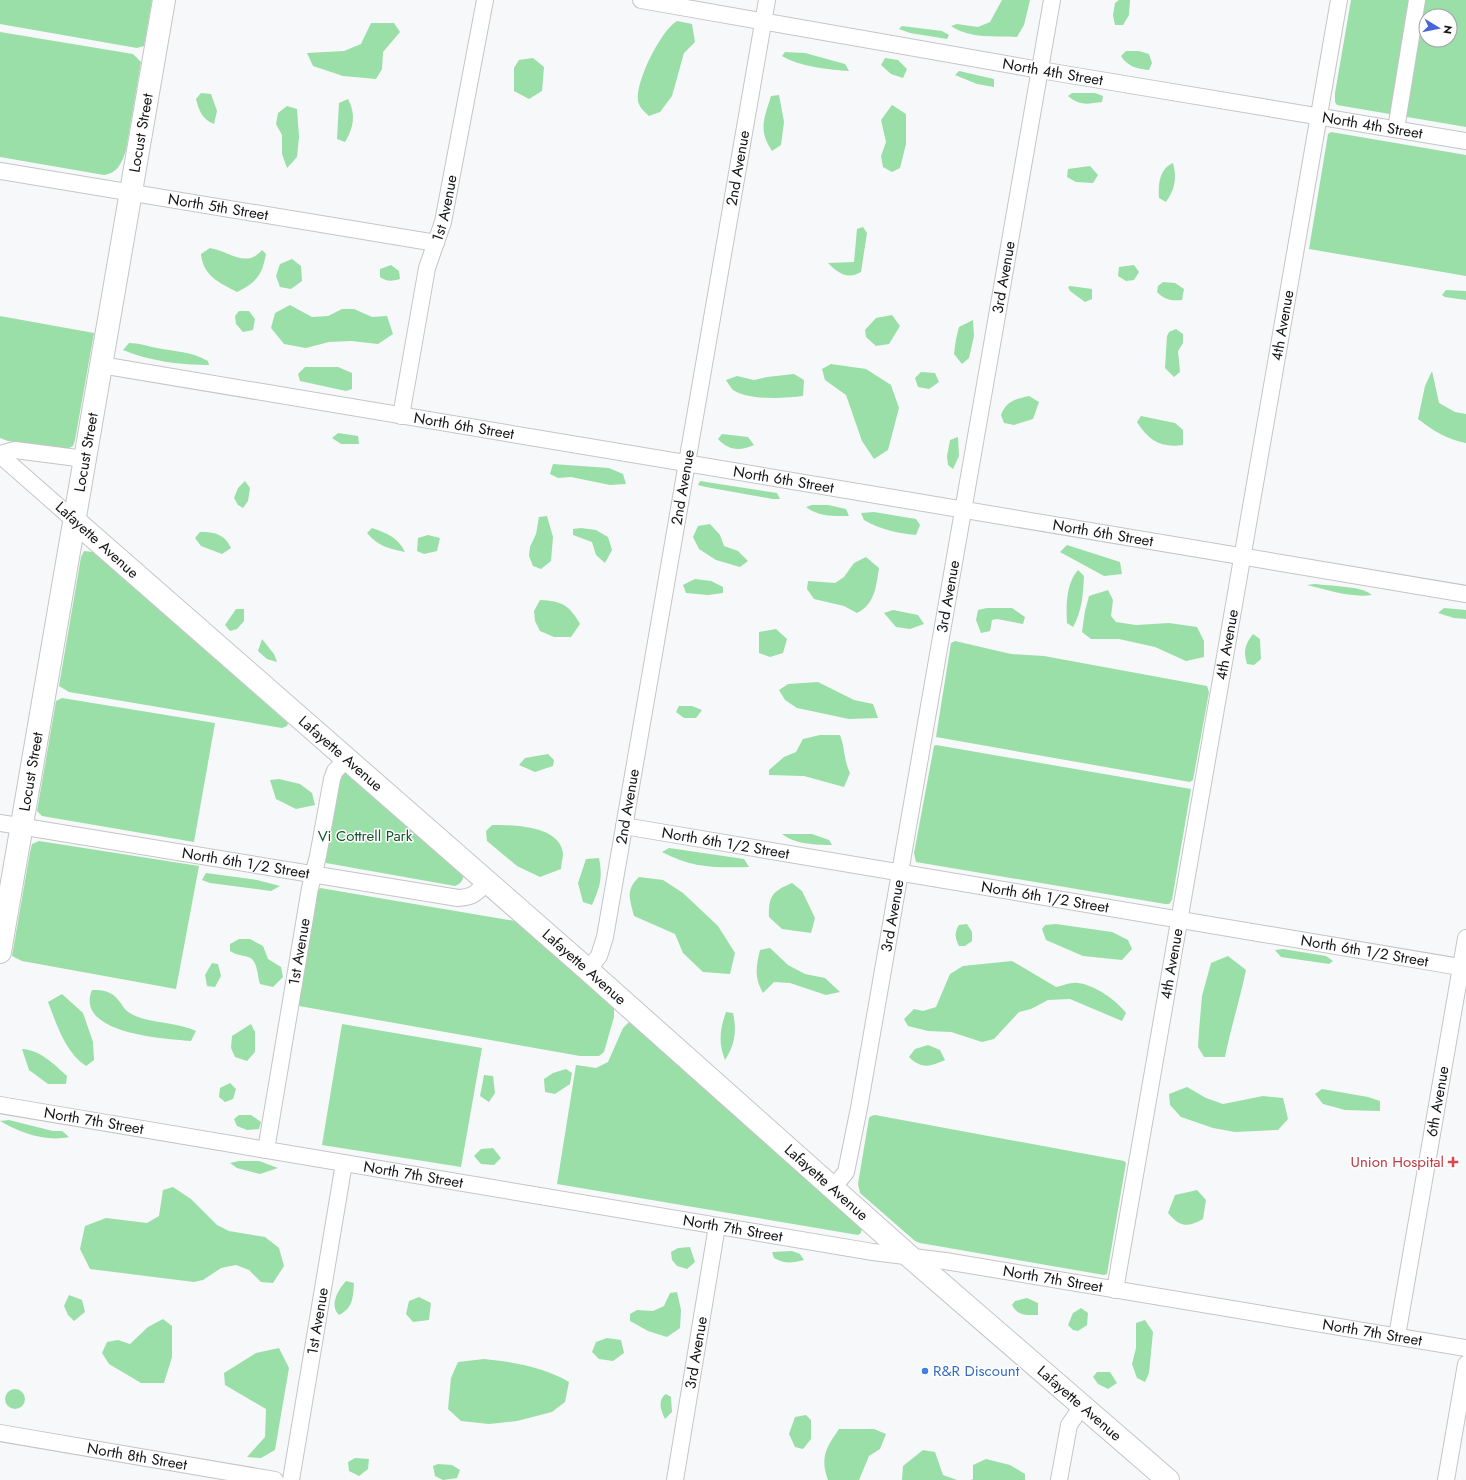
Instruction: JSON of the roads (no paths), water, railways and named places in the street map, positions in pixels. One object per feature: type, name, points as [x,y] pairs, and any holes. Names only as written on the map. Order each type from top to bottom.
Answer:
[{"type":"street","name":"Locust Street","points":[[0,952],[164,0]]},
{"type":"street","name":"1st Avenue","points":[[401,416],[427,268],[443,222],[485,0]]},
{"type":"street","name":"North 4th Street","points":[[641,0],[1040,70],[1466,141]]},
{"type":"street","name":"2nd Avenue","points":[[588,970],[600,956],[605,937],[767,0]]},
{"type":"street","name":"3rd Avenue","points":[[833,1188],[846,1172],[900,872],[1052,0]]},
{"type":"street","name":"4th Avenue","points":[[1115,1290],[1339,0]]},
{"type":"street","points":[[1396,130],[1417,0]]},
{"type":"street","name":"North 5th Street","points":[[0,171],[436,244]]},
{"type":"street","name":"North 6th Street","points":[[101,365],[1466,594]]},
{"type":"street","points":[[0,454],[15,450],[85,459]]},
{"type":"street","name":"Lafayette Avenue","points":[[0,454],[588,970],[909,1256],[1168,1480]]},
{"type":"street","name":"1st Avenue","points":[[266,1150],[313,875],[318,856],[332,779],[335,771],[347,759]]},
{"type":"street","name":"North 6th 1/2 Street","points":[[0,823],[458,898],[475,895],[487,882]]},
{"type":"street","name":"North 6th 1/2 Street","points":[[624,826],[1463,968]]},
{"type":"street","name":"6th Avenue","points":[[1397,1336],[1463,968],[1466,938]]},
{"type":"street","name":"North 7th Street","points":[[0,1105],[717,1226],[909,1256],[1466,1348]]},
{"type":"street","name":"1st Avenue","points":[[291,1480],[344,1163]]},
{"type":"street","name":"3rd Avenue","points":[[675,1480],[717,1226]]},
{"type":"street","points":[[1446,1480],[1466,1364]]},
{"type":"street","points":[[1059,1480],[1069,1425],[1082,1406]]},
{"type":"street","name":"North 8th Street","points":[[0,1433],[275,1480]]},
{"type":"place","name":"Union Hospital","points":[[1453,1162]]},
{"type":"place","name":"R&R Discount","points":[[925,1371]]},
{"type":"park label","name":"Vi Cottrell Park","points":[[365,836]]}]
